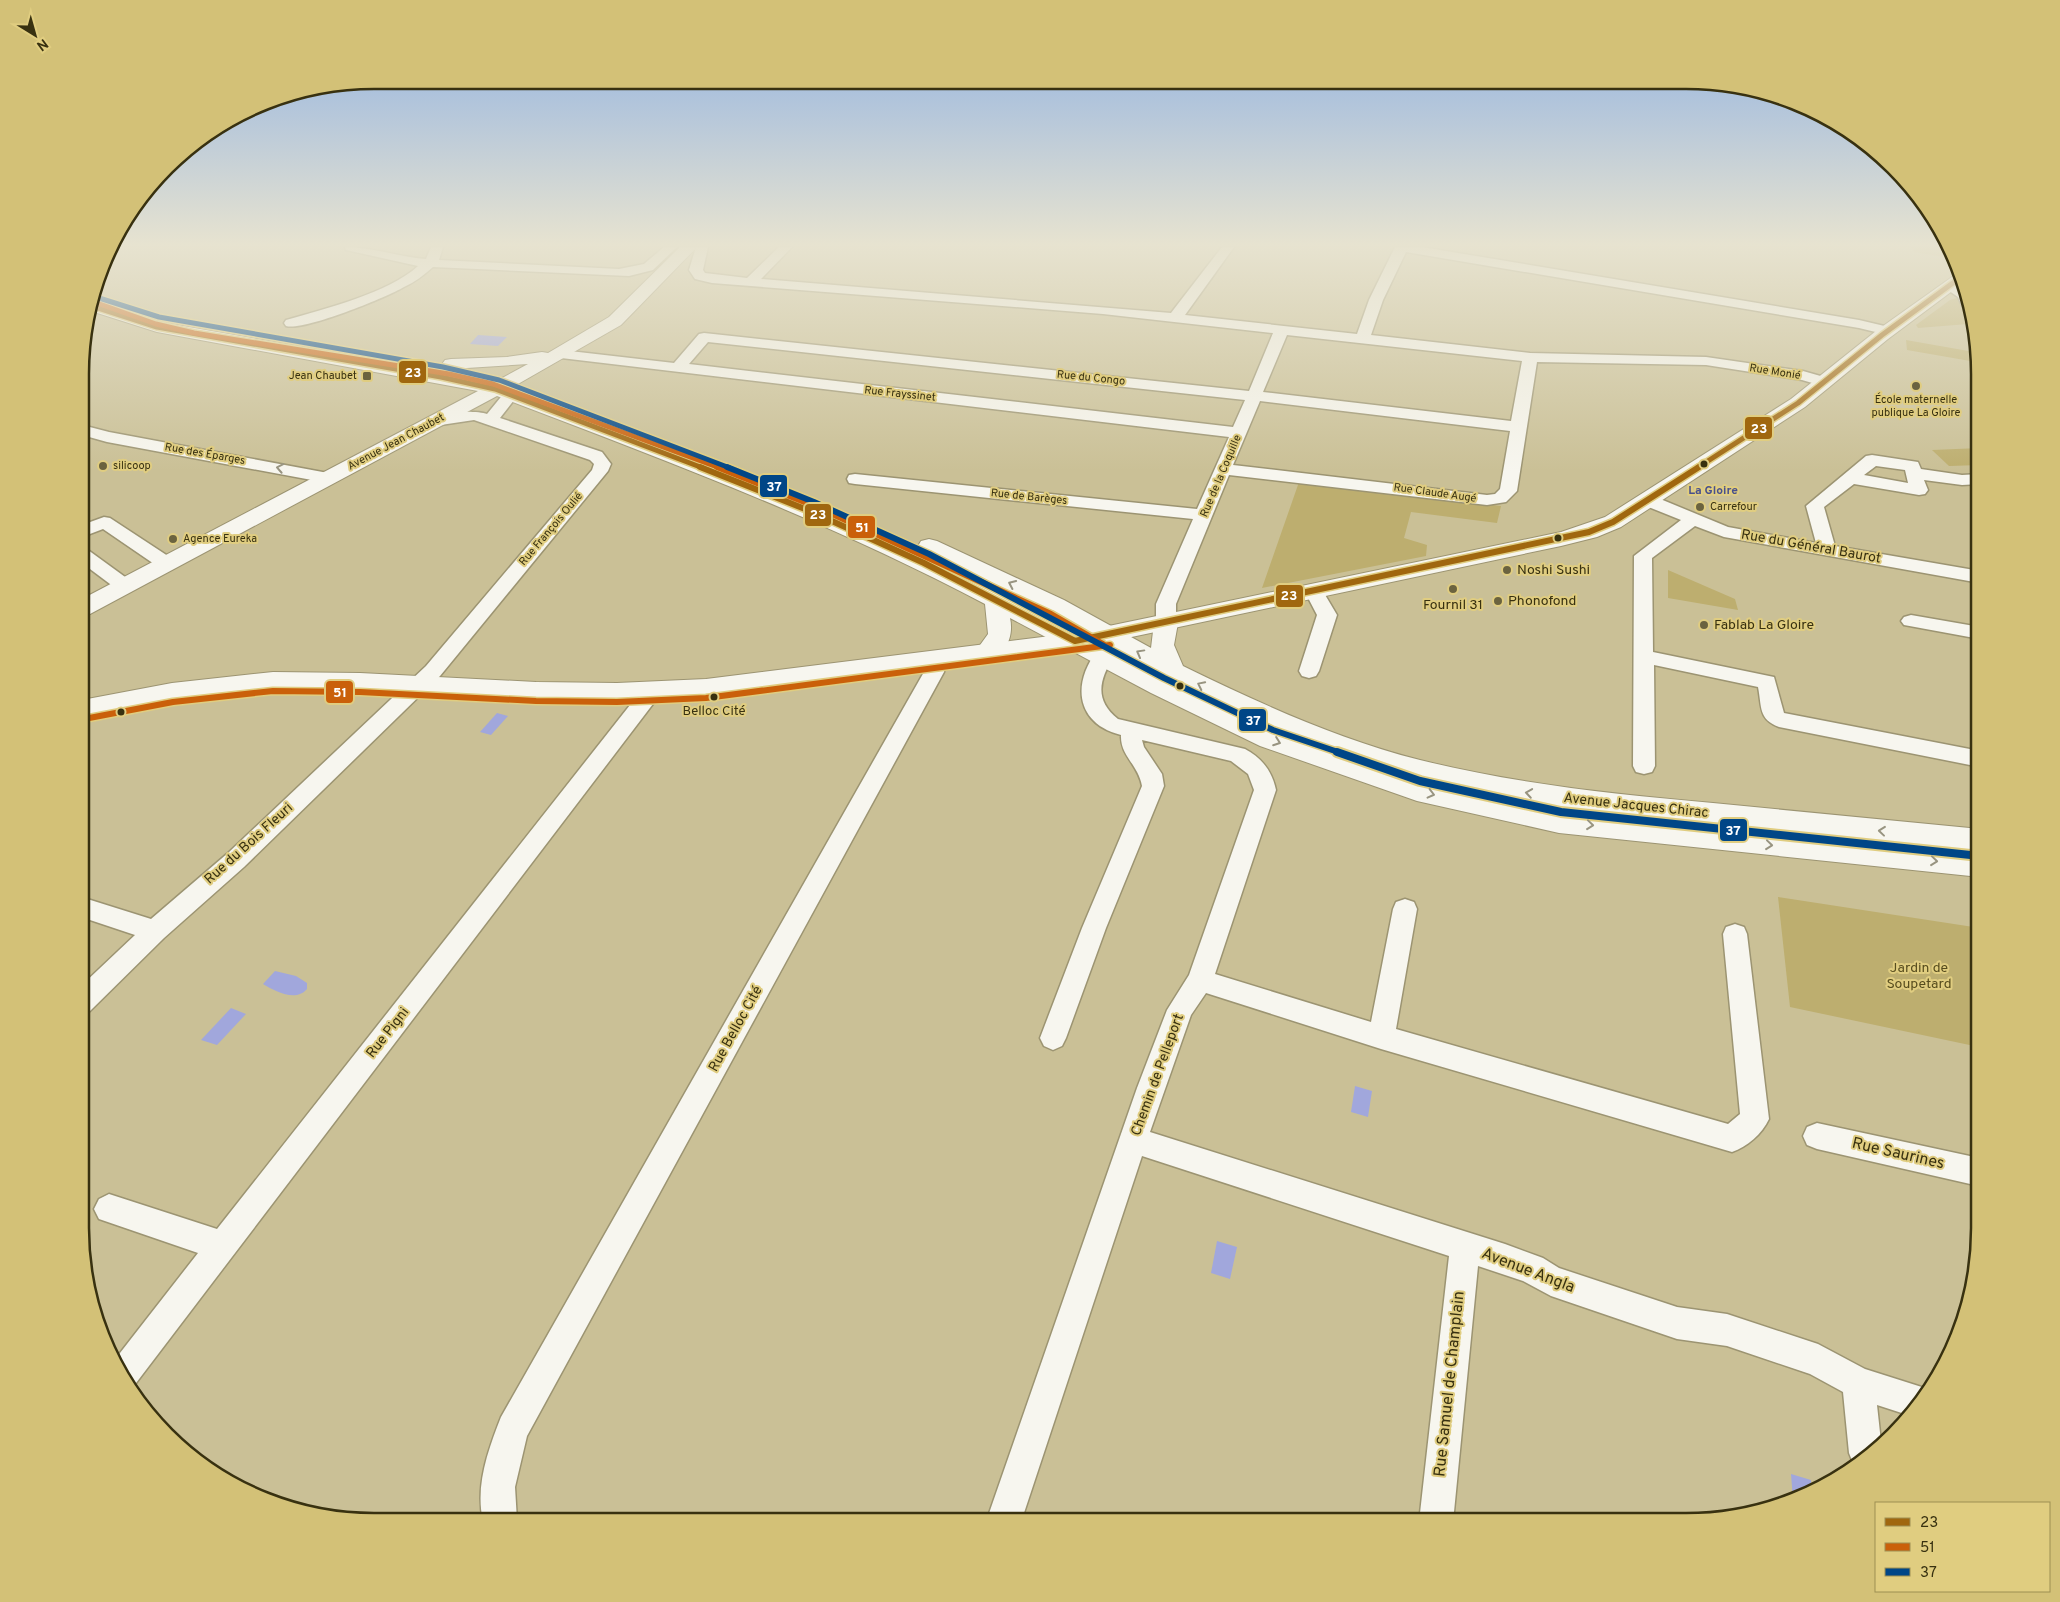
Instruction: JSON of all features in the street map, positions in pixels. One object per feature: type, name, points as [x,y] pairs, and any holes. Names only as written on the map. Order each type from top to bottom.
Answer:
[{"type":"main road","name":"Avenue Jacques Chirac","points":[[142,322],[165,329],[446,370]]},
{"type":"main road","name":"Avenue Jacques Chirac","points":[[190,322],[446,370],[733,462],[822,498],[1056,605],[1160,687],[1269,739],[1408,788],[1465,803],[1559,822],[1971,865]]},
{"type":"main road","name":"Avenue Jean Chaubet","points":[[89,605],[454,410],[506,388],[614,322]]},
{"type":"main road","points":[[1106,645],[1166,623],[1577,536],[1613,522],[1798,403],[1901,322]]},
{"type":"main road","points":[[454,410],[460,401],[459,394],[446,370],[561,354]]},
{"type":"main road","name":"Avenue Jacques Chirac","points":[[506,388],[810,511],[924,563],[1075,641],[1106,645],[1173,671],[1253,711],[1324,739],[1417,769],[1495,787],[1580,801],[1971,839]]},
{"type":"main road","points":[[987,652],[999,640],[1001,634],[1002,628],[997,616],[996,601]]},
{"type":"main road","points":[[1166,623],[1162,645],[1173,671]]},
{"type":"main road","points":[[89,708],[172,692],[247,683],[360,682],[536,691],[652,691],[706,688],[1075,641]]},
{"type":"street","points":[[291,323],[295,322]]},
{"type":"street","name":"Rue Monié","points":[[1209,322],[1530,357],[1706,361],[1803,376],[1826,382]]},
{"type":"street","points":[[1362,339],[1368,322]]},
{"type":"street","points":[[1844,322],[1888,331]]},
{"type":"street","name":"Rue de la Coquille","points":[[1166,623],[1166,604],[1282,330]]},
{"type":"street","name":"Rue du Congo","points":[[677,369],[704,337],[1255,396],[1519,427]]},
{"type":"street","name":"Rue Frayssinet","points":[[561,354],[1239,433]]},
{"type":"street","name":"Rue Claude Augé","points":[[1224,468],[1487,500],[1500,498],[1508,491],[1530,357]]},
{"type":"street","points":[[490,420],[506,388]]},
{"type":"street","name":"Rue François Oulié","points":[[417,685],[433,671],[600,471],[603,464],[596,456],[475,415],[434,421]]},
{"type":"street","name":"Rue des Éparges","points":[[89,432],[107,437],[328,478]]},
{"type":"street","points":[[1827,549],[1815,506],[1851,478],[1919,490],[1914,473],[1962,480],[1971,480]]},
{"type":"street","name":"Rue de Barèges","points":[[854,479],[1204,515]]},
{"type":"street","name":"Rue du Général Baurot","points":[[1647,500],[1693,520],[1737,534],[1971,575]]},
{"type":"street","points":[[1644,766],[1643,556],[1693,520]]},
{"type":"street","points":[[89,529],[104,522],[167,564]]},
{"type":"street","points":[[89,559],[125,586]]},
{"type":"street","points":[[1309,671],[1327,616],[1314,592]]},
{"type":"street","points":[[1911,620],[1971,631]]},
{"type":"street","name":"Chemin de Pelleport","points":[[1006,1513],[1134,1140],[1150,1088],[1180,1010],[1200,980],[1260,811],[1265,790],[1263,776],[1252,762],[1237,755],[1132,730],[1111,724],[1099,716],[1093,705],[1091,687],[1094,672],[1106,645]]},
{"type":"street","points":[[1642,656],[1767,682],[1774,717],[1786,722],[1971,757]]},
{"type":"street","name":"Rue Belloc Cité","points":[[498,1513],[496,1506],[502,1460],[513,1429],[934,672],[936,659]]},
{"type":"street","name":"Rue du Bois Fleuri","points":[[89,995],[155,931],[236,860],[417,685]]},
{"type":"street","name":"Rue Pigni","points":[[126,1370],[652,691]]},
{"type":"street","points":[[1053,1038],[1094,928],[1153,786],[1151,773],[1135,754],[1130,740],[1132,730]]},
{"type":"street","points":[[1381,1037],[1405,909]]},
{"type":"street","points":[[89,910],[155,931]]},
{"type":"street","points":[[1200,980],[1381,1037],[1732,1139],[1755,1119],[1735,934]]},
{"type":"street","name":"Rue Saurines","points":[[1817,1136],[1971,1170]]},
{"type":"street","name":"Avenue Angla","points":[[1134,1140],[1532,1269],[1551,1281],[1677,1323],[1727,1330],[1818,1360],[1858,1383],[1913,1400]]},
{"type":"street","points":[[109,1209],[223,1246]]},
{"type":"street","name":"Rue Samuel de Champlain","points":[[1437,1513],[1465,1247]]},
{"type":"street","points":[[1858,1383],[1866,1450]]},
{"type":"green space","points":[[1920,322],[1967,322],[1967,324],[1918,328],[1916,325]]},
{"type":"green space","points":[[1906,340],[1971,351],[1971,361],[1907,350]]},
{"type":"green space","points":[[1971,448],[1971,465],[1949,466],[1932,450]]},
{"type":"green space","points":[[1299,482],[1501,506],[1497,523],[1411,512],[1404,538],[1427,545],[1426,556],[1262,588]]},
{"type":"green space","points":[[1668,570],[1735,599],[1738,610],[1668,598]]},
{"type":"green space","name":"Jardin de Soupetard","points":[[1778,897],[1971,927],[1971,1045],[1790,1007]]},
{"type":"water","points":[[478,335],[507,337],[498,346],[470,344]]},
{"type":"water","points":[[497,713],[508,716],[491,735],[480,732]]},
{"type":"water","points":[[275,971],[296,976],[307,983],[307,989],[297,995],[292,995],[280,993],[263,984]]},
{"type":"water","points":[[231,1008],[246,1014],[217,1045],[201,1040]]},
{"type":"water","points":[[1355,1086],[1372,1091],[1368,1117],[1351,1112]]},
{"type":"water","points":[[1217,1241],[1237,1247],[1230,1279],[1211,1273]]},
{"type":"water","points":[[1791,1474],[1811,1480],[1811,1484],[1792,1493]]},
{"type":"transit line","name":"23","points":[[141,322],[157,327],[441,377],[495,389],[689,462],[810,511],[924,563],[1075,641],[1589,532],[1613,522],[1798,403],[1900,322]]},
{"type":"transit line","name":"51","points":[[150,322],[194,333],[449,374],[493,384],[729,471],[817,507],[1051,614],[1103,644]]},
{"type":"transit line","name":"37","points":[[186,322],[443,367],[499,380],[693,453],[814,502],[929,554],[1164,678],[1273,730],[1420,781],[1561,812],[1971,855]]},
{"type":"transit line","name":"51","points":[[89,718],[173,702],[273,691],[360,692],[536,701],[617,702],[706,698],[1110,645]]},
{"type":"place","name":"Jean Chaubet","points":[[367,376]]},
{"type":"place","name":"École maternelle publique La Gloire","points":[[1916,386]]},
{"type":"place","name":"silicoop","points":[[103,466]]},
{"type":"place","name":"Carrefour","points":[[1700,507]]},
{"type":"place","name":"Agence Eureka","points":[[173,539]]},
{"type":"place","name":"Noshi Sushi","points":[[1507,570]]},
{"type":"place","name":"Fournil 31","points":[[1453,589]]},
{"type":"place","name":"Phonofond","points":[[1498,601]]},
{"type":"place","name":"Fablab La Gloire","points":[[1704,625]]},
{"type":"place","name":"Belloc Cité","points":[[714,697]]},
{"type":"district","name":"La Gloire","points":[[1713,491]]}]
